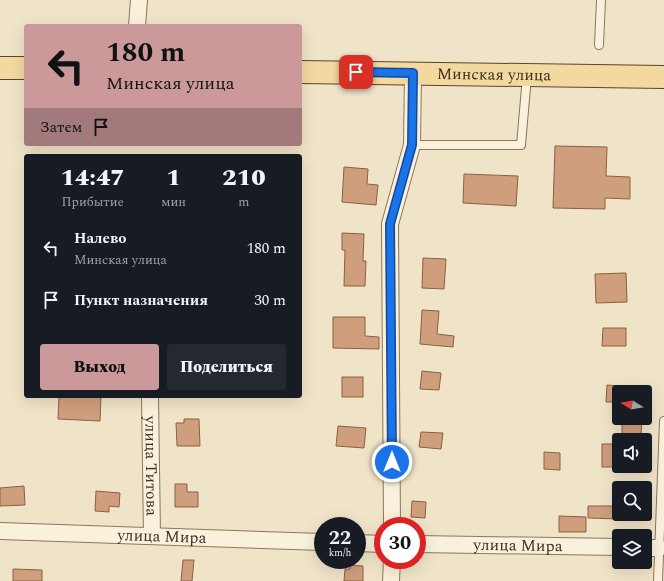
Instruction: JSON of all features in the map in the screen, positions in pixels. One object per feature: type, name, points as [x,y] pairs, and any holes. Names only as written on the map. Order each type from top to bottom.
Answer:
[{"type":"main road","points":[[0,68],[24,68]]},
{"type":"main road","name":"Минская улица","points":[[302,72],[664,77]]},
{"type":"street","points":[[137,24],[139,0]]},
{"type":"street","points":[[392,517],[390,224],[412,145],[413,73]]},
{"type":"street","name":"улица Титова","points":[[150,398],[152,536]]},
{"type":"street","name":"улица Мира","points":[[0,531],[314,542]]},
{"type":"street","name":"улица Мира","points":[[426,544],[612,547]]},
{"type":"street","points":[[391,581],[392,569]]},
{"type":"lane","points":[[599,46],[601,0]]},
{"type":"lane","points":[[412,145],[521,145],[527,75]]},
{"type":"lane","points":[[658,581],[652,548],[664,421]]},
{"type":"building","points":[[555,146],[607,147],[606,176],[630,177],[630,199],[605,198],[605,209],[553,208]]},
{"type":"building","points":[[344,167],[368,169],[367,184],[378,185],[376,205],[342,202]]},
{"type":"building","points":[[464,174],[518,176],[516,206],[463,203]]},
{"type":"building","points":[[342,233],[364,234],[363,261],[366,261],[365,286],[344,286],[345,250],[342,250]]},
{"type":"building","points":[[423,258],[446,259],[444,289],[422,288]]},
{"type":"building","points":[[626,273],[627,302],[596,303],[595,274]]},
{"type":"building","points":[[422,310],[439,311],[437,334],[454,336],[453,347],[420,344]]},
{"type":"building","points":[[333,317],[365,317],[365,336],[379,337],[379,349],[333,348]]},
{"type":"building","points":[[603,328],[626,328],[626,346],[602,346]]},
{"type":"building","points":[[422,371],[441,373],[439,390],[420,389]]},
{"type":"building","points":[[342,377],[363,377],[363,397],[342,397]]},
{"type":"building","points":[[607,385],[612,385],[612,402],[606,402]]},
{"type":"building","points":[[59,398],[101,398],[100,421],[58,419]]},
{"type":"building","points":[[184,419],[199,419],[200,446],[177,446],[176,423],[184,423]]},
{"type":"building","points":[[622,425],[642,425],[641,433],[622,433]]},
{"type":"building","points":[[338,426],[366,428],[364,448],[336,446]]},
{"type":"building","points":[[421,432],[443,433],[441,449],[419,447]]},
{"type":"building","points":[[602,444],[612,444],[612,467],[602,467]]},
{"type":"building","points":[[544,452],[560,453],[560,470],[544,469]]},
{"type":"building","points":[[175,484],[187,484],[187,492],[198,492],[198,507],[175,507]]},
{"type":"building","points":[[24,486],[25,505],[0,506],[0,488]]},
{"type":"building","points":[[96,491],[120,493],[119,507],[109,506],[109,512],[95,511]]},
{"type":"building","points":[[412,501],[426,502],[425,517],[411,517]]},
{"type":"building","points":[[588,506],[612,506],[612,519],[588,518]]},
{"type":"building","points":[[559,516],[586,517],[586,532],[559,532]]},
{"type":"building","points":[[183,560],[194,560],[192,581],[181,581]]},
{"type":"building","points":[[13,569],[42,570],[42,581],[13,581]]},
{"type":"building","points":[[345,569],[363,569],[363,581],[344,581]]},
{"type":"route","points":[[356,72],[413,73],[412,145],[390,224],[392,462]]}]
